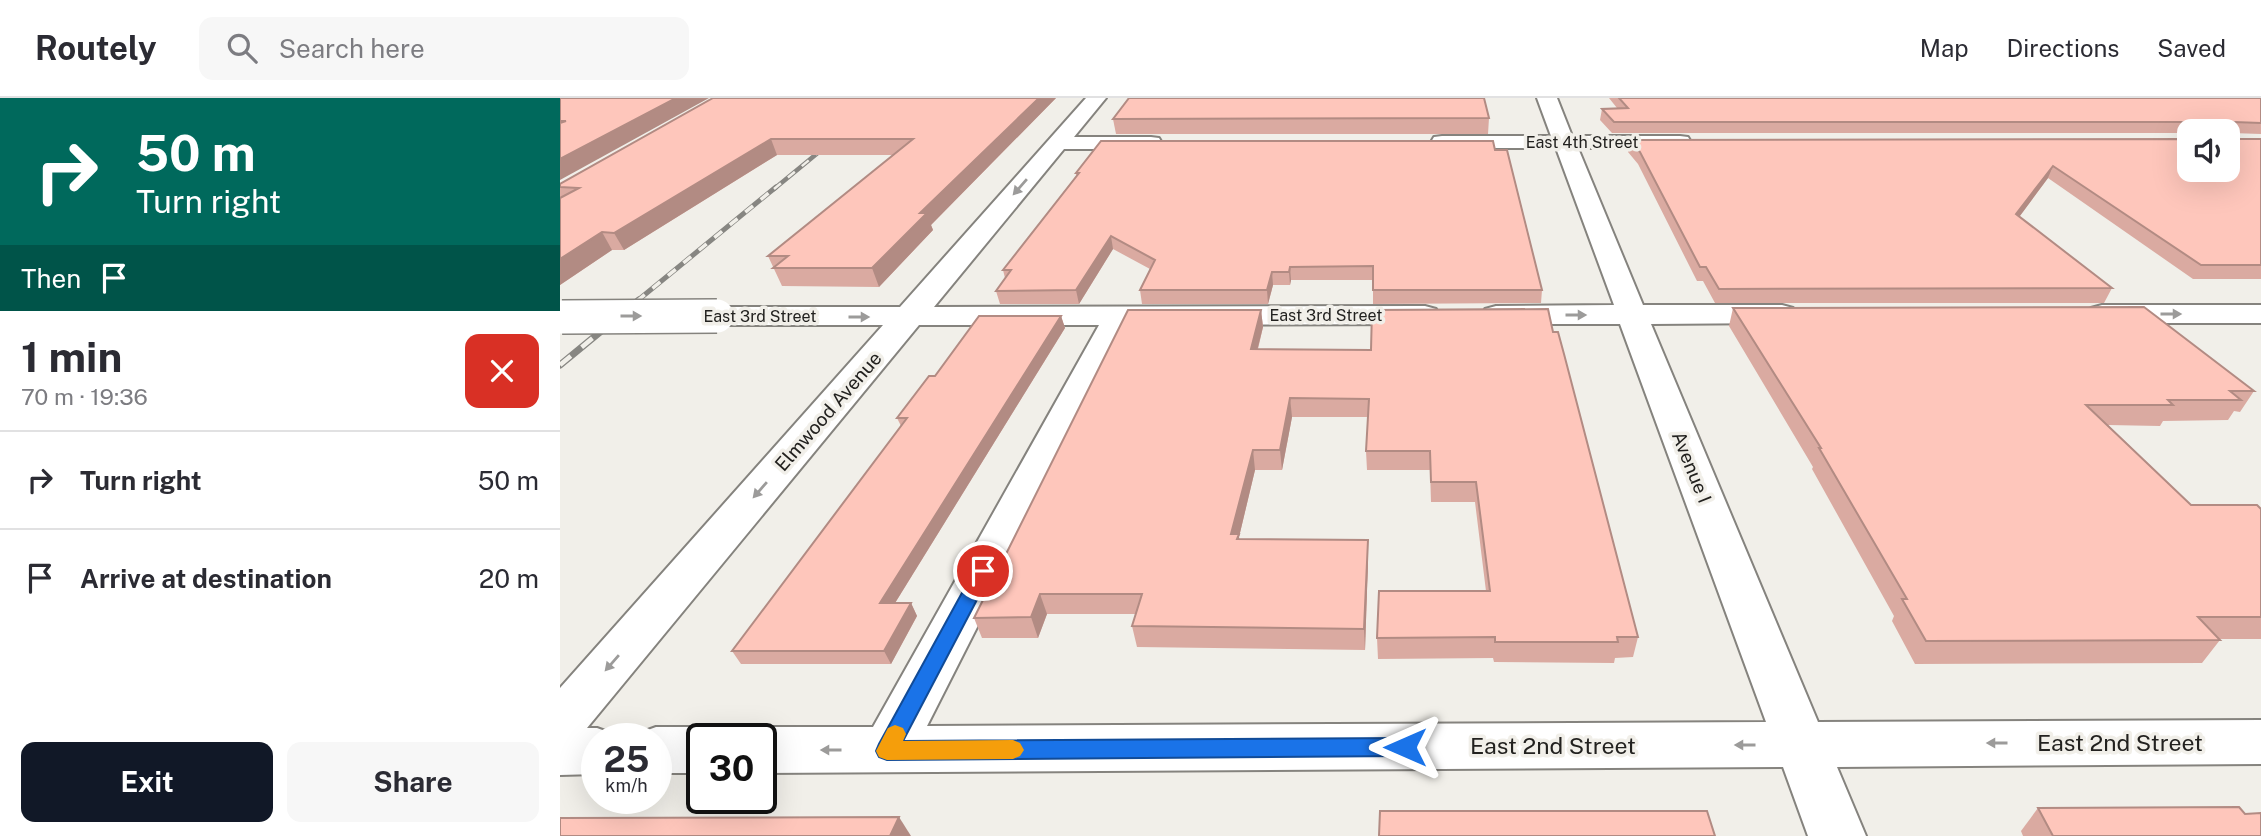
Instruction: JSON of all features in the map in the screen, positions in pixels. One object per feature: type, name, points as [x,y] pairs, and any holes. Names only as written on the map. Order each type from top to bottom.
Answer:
[{"type":"street","name":"Elmwood Avenue","points":[[560,724],[1096,98]]},
{"type":"street","name":"Avenue I","points":[[1547,98],[1837,836]]},
{"type":"street","name":"East 4th Street","points":[[1415,142],[1697,142]]},
{"type":"street","points":[[1058,143],[1167,143]]},
{"type":"street","points":[[2070,314],[2261,313]]},
{"type":"street","name":"East 3rd Street","points":[[561,317],[1809,314]]},
{"type":"street","points":[[887,751],[1119,316]]},
{"type":"street","name":"East 2nd Street","points":[[777,750],[2261,742]]},
{"type":"street","points":[[560,752],[581,751]]},
{"type":"building","points":[[560,98],[676,98],[560,159],[560,123],[566,121],[560,121]]},
{"type":"building","points":[[713,98],[1039,98],[920,213],[927,213],[872,268],[773,268],[788,256],[768,256],[913,139],[771,139],[614,233],[602,232],[560,259],[560,198],[579,188],[560,187],[560,184]]},
{"type":"building","points":[[1129,98],[1484,98],[1489,118],[1113,119]]},
{"type":"building","points":[[1619,98],[2261,98],[2261,123],[2240,122],[2240,119],[2177,119],[2177,122],[1614,122],[1602,109],[1628,108]]},
{"type":"building","points":[[2177,139],[2177,182],[2240,182],[2240,139],[2261,139],[2261,265],[2201,265],[2053,166],[2016,214],[2112,288],[1719,289],[1706,267],[1700,267],[1640,152],[1629,140]]},
{"type":"building","points":[[1101,141],[1493,141],[1495,150],[1507,150],[1542,290],[1373,290],[1373,266],[1290,267],[1289,272],[1272,272],[1267,290],[1140,290],[1155,260],[1111,236],[1076,290],[996,291],[1011,270],[1003,270]]},
{"type":"building","points":[[2144,307],[2254,391],[2230,391],[2241,400],[2168,400],[2173,405],[2086,405],[2191,505],[2257,505],[2261,509],[2261,617],[2198,617],[2220,640],[1926,641],[1902,599],[1907,599],[1821,448],[1733,308]]},
{"type":"building","points":[[1548,309],[1553,332],[1558,332],[1638,637],[1617,637],[1618,642],[1495,642],[1495,637],[1377,638],[1379,591],[1490,591],[1476,482],[1431,482],[1430,451],[1366,451],[1369,399],[1290,398],[1280,450],[1253,450],[1231,534],[1239,534],[1237,539],[1368,540],[1364,629],[1132,626],[1142,594],[1040,594],[1031,617],[974,618],[1128,310],[1261,310],[1251,349],[1371,350],[1372,310]]},
{"type":"building","points":[[979,316],[1061,316],[880,603],[911,603],[884,651],[732,651],[907,418],[897,418],[929,376],[935,376]]},
{"type":"building","points":[[2239,807],[2245,814],[2261,813],[2261,836],[2053,836],[2038,808]]},
{"type":"building","points":[[1380,811],[1707,811],[1715,836],[1379,836]]},
{"type":"building","points":[[899,817],[890,836],[560,836],[560,818]]},
{"type":"railway","points":[[774,189],[831,142]]},
{"type":"railway","points":[[637,301],[776,187]]},
{"type":"railway","points":[[560,365],[639,300]]},
{"type":"slow traffic","points":[[895,734],[887,751],[1013,750]]},
{"type":"route","points":[[983,571],[887,751],[1405,747]]}]
